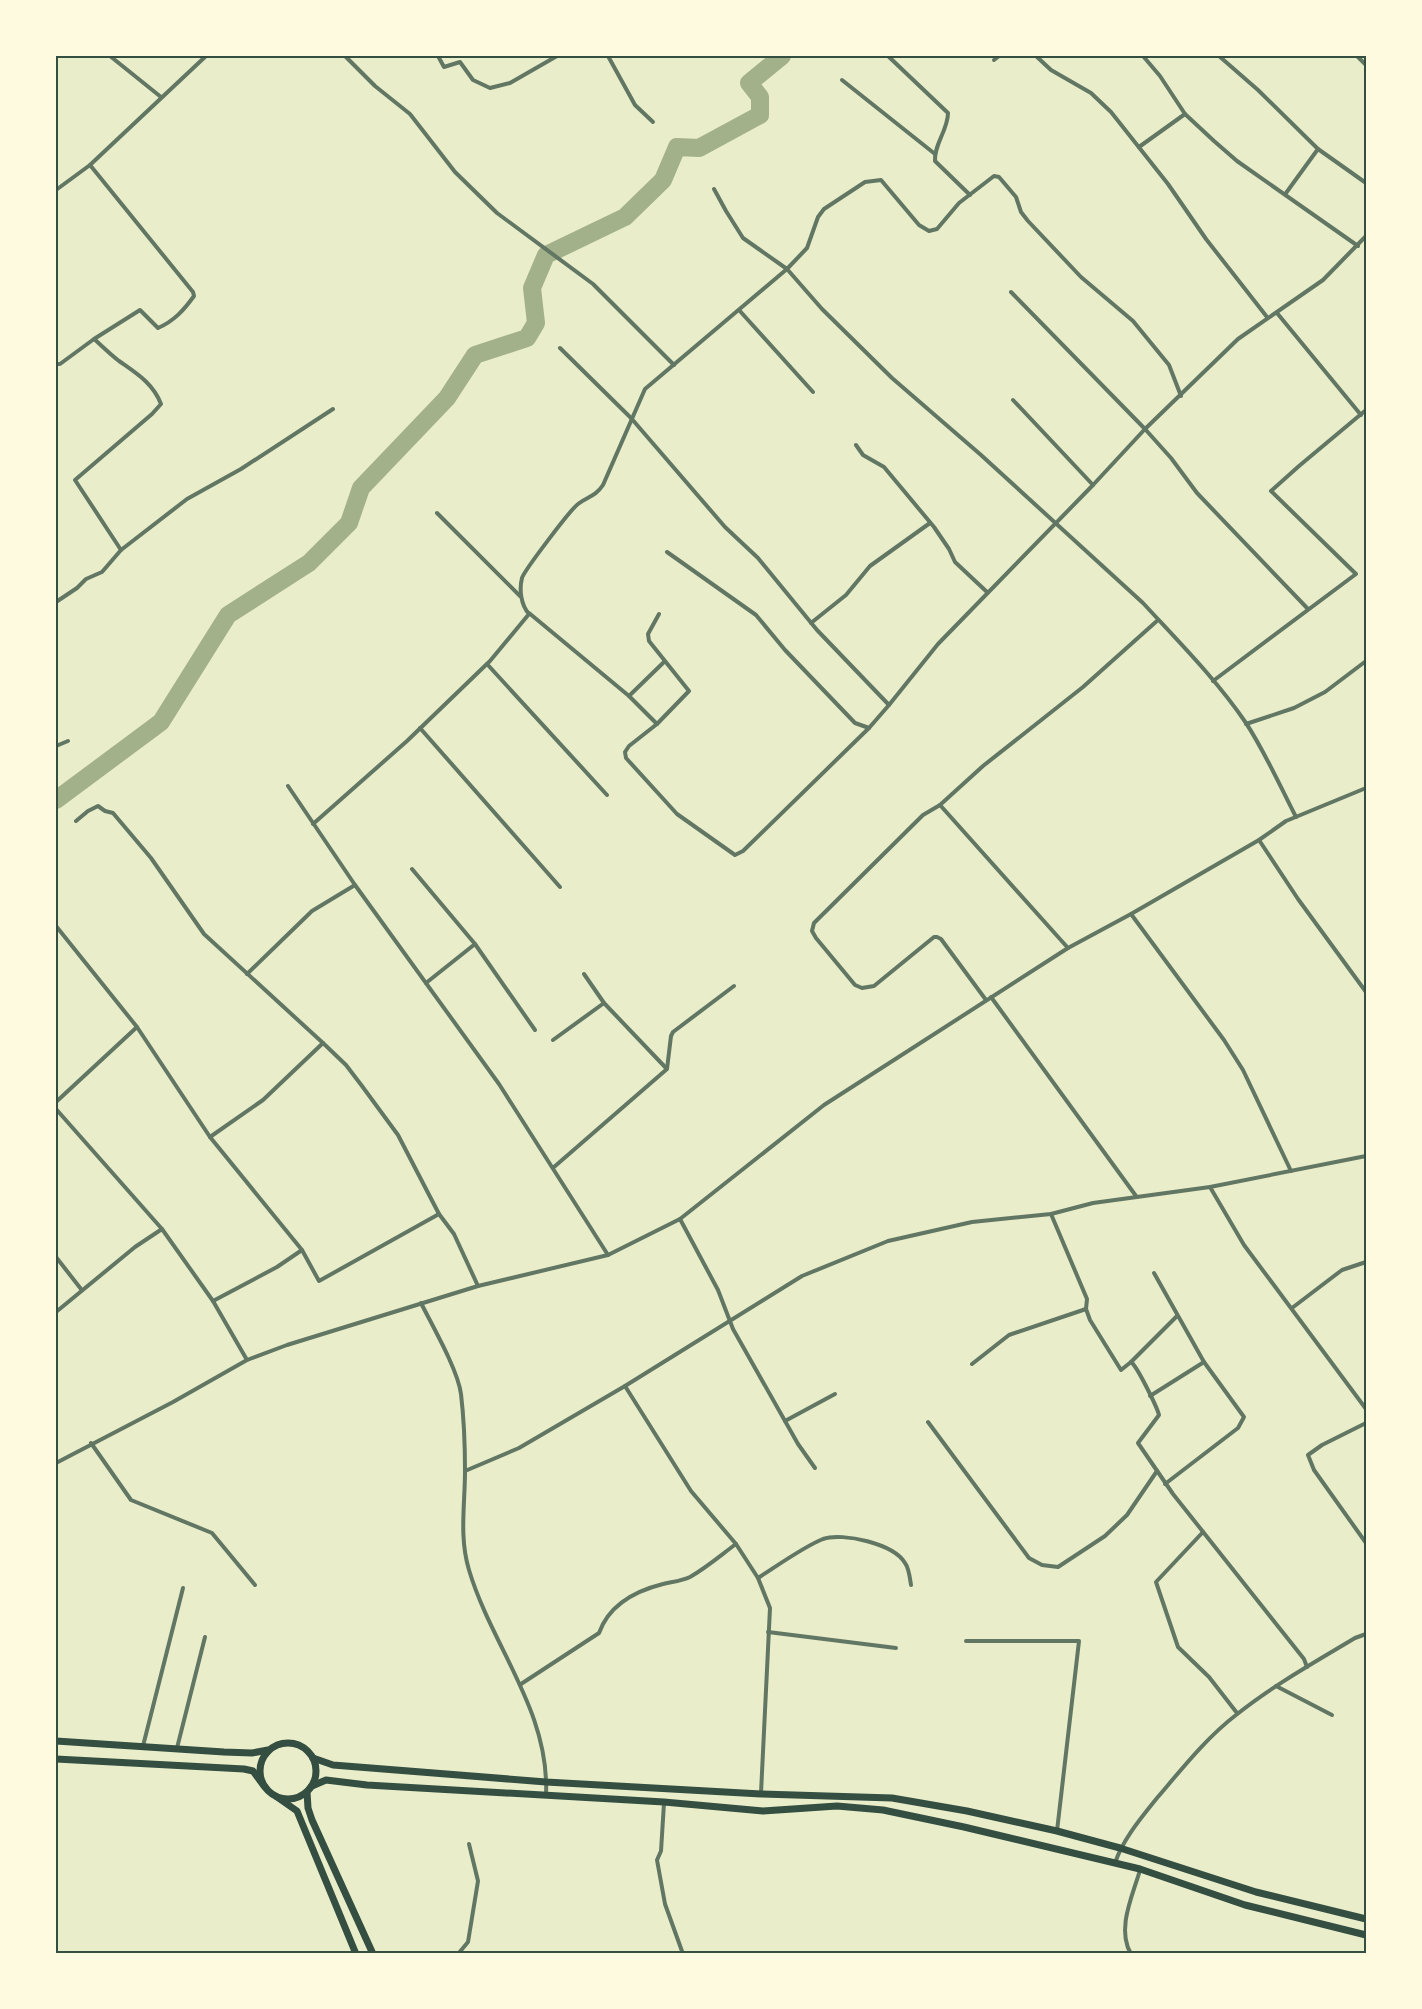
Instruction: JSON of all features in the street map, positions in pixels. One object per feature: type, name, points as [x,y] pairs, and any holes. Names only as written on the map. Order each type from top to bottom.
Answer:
[{"type":"main road","points":[[56,1741],[252,1753],[292,1743],[304,1748],[313,1758],[316,1767],[315,1777],[309,1789],[308,1808],[312,1820],[373,1953]]},
{"type":"main road","points":[[264,1786],[261,1781],[260,1767],[268,1750]]},
{"type":"main road","points":[[313,1758],[333,1765],[546,1782],[761,1794],[892,1798],[967,1811],[1057,1831],[1119,1848],[1256,1892],[1366,1919]]},
{"type":"main road","points":[[56,1759],[253,1771],[264,1786],[297,1811],[356,1953]]},
{"type":"main road","points":[[277,1797],[292,1799],[326,1780],[368,1785],[664,1802],[764,1811],[837,1806],[882,1810],[943,1822],[1140,1869],[1245,1905],[1366,1935]]},
{"type":"street","points":[[110,56],[161,97]]},
{"type":"street","points":[[56,190],[90,165],[206,56]]},
{"type":"street","points":[[345,56],[375,86],[410,114],[455,172],[497,213],[593,284],[674,365]]},
{"type":"street","points":[[438,56],[444,67],[460,62],[473,80],[490,88],[510,83],[557,56]]},
{"type":"street","points":[[608,56],[635,105],[653,122]]},
{"type":"street","points":[[888,56],[948,113],[948,122],[935,154],[936,161],[970,195]]},
{"type":"street","points":[[994,60],[999,56]]},
{"type":"street","points":[[1036,56],[1051,70],[1091,93],[1111,112],[1267,317]]},
{"type":"street","points":[[1143,56],[1160,76],[1185,114],[1237,161],[1358,246]]},
{"type":"street","points":[[1219,56],[1267,98],[1318,149],[1366,183]]},
{"type":"street","points":[[1357,56],[1366,65]]},
{"type":"street","points":[[842,80],[935,154]]},
{"type":"street","points":[[1139,147],[1185,114]]},
{"type":"street","points":[[1286,194],[1318,149]]},
{"type":"street","points":[[56,364],[60,364],[140,310],[159,328],[180,314],[194,296],[90,165]]},
{"type":"street","points":[[313,824],[487,664],[529,614],[521,597],[522,577],[566,516],[579,503],[597,494],[645,389],[787,269],[807,248],[818,217],[824,209],[865,182],[881,180],[919,225],[929,231],[937,228],[959,203],[994,176],[999,177],[1016,197],[1021,212],[1036,229],[1082,277],[1133,321],[1169,365],[1181,396]]},
{"type":"street","points":[[714,189],[743,238],[787,269],[822,309],[892,378],[1143,603],[1213,681],[1246,724],[1296,817]]},
{"type":"street","points":[[659,614],[648,634],[649,641],[689,691],[657,724],[629,746],[625,752],[626,758],[677,814],[735,855],[743,851],[794,803],[869,728],[938,644],[1145,429],[1238,339],[1323,280],[1366,236]]},
{"type":"street","points":[[1011,292],[1145,429],[1171,458],[1197,493],[1308,609]]},
{"type":"street","points":[[739,310],[813,392]]},
{"type":"street","points":[[1276,313],[1361,415]]},
{"type":"street","points":[[94,339],[137,372],[157,393],[161,404],[75,480],[121,550]]},
{"type":"street","points":[[560,348],[631,418],[725,527],[758,558],[811,623],[890,705]]},
{"type":"street","points":[[1013,400],[1093,485]]},
{"type":"street","points":[[56,602],[86,579],[102,572],[121,550],[187,499],[241,469],[333,409]]},
{"type":"street","points":[[1213,681],[1356,574],[1271,491],[1366,410]]},
{"type":"street","points":[[856,445],[863,455],[884,467],[945,542],[955,562],[987,592]]},
{"type":"street","points":[[437,513],[521,597]]},
{"type":"street","points":[[811,623],[846,595],[870,566],[930,523]]},
{"type":"street","points":[[667,552],[756,615],[785,650],[855,723],[869,728]]},
{"type":"street","points":[[525,609],[629,696],[657,724]]},
{"type":"street","points":[[1136,1196],[941,939],[934,937],[874,986],[862,988],[855,985],[812,931],[814,923],[923,814],[940,805],[983,766],[1083,687],[1158,620]]},
{"type":"street","points":[[1246,724],[1294,708],[1325,692],[1366,661]]},
{"type":"street","points":[[629,696],[664,662]]},
{"type":"street","points":[[487,664],[607,795]]},
{"type":"street","points":[[420,728],[560,887]]},
{"type":"street","points":[[56,746],[68,741]]},
{"type":"street","points":[[288,786],[355,885],[499,1083],[608,1255]]},
{"type":"street","points":[[56,1462],[173,1402],[247,1360],[478,1286],[608,1255],[680,1219],[824,1105],[1068,948],[1131,914],[1296,817],[1366,788]]},
{"type":"street","points":[[940,805],[1068,948]]},
{"type":"street","points":[[76,820],[98,806],[113,813],[151,858],[204,934],[346,1065],[398,1135],[439,1214],[454,1234],[478,1286]]},
{"type":"street","points":[[1259,840],[1298,899],[1366,992]]},
{"type":"street","points":[[412,869],[475,944],[535,1030]]},
{"type":"street","points":[[247,974],[312,911],[355,885]]},
{"type":"street","points":[[1131,914],[1244,1070],[1291,1171]]},
{"type":"street","points":[[56,926],[137,1027],[185,1096],[210,1137],[302,1250],[319,1281],[439,1214]]},
{"type":"street","points":[[426,983],[475,944]]},
{"type":"street","points":[[584,974],[604,1004],[667,1069]]},
{"type":"street","points":[[554,1167],[667,1069],[671,1036],[674,1032],[734,986]]},
{"type":"street","points":[[553,1040],[604,1004]]},
{"type":"street","points":[[56,1102],[137,1027]]},
{"type":"street","points":[[210,1137],[263,1100],[323,1042]]},
{"type":"street","points":[[56,1109],[162,1230],[213,1301],[247,1360]]},
{"type":"street","points":[[465,1471],[519,1448],[625,1386],[802,1276],[888,1241],[972,1222],[1051,1214],[1093,1203],[1210,1187],[1366,1156]]},
{"type":"street","points":[[1210,1187],[1244,1245],[1366,1409]]},
{"type":"street","points":[[1051,1214],[1087,1299],[1086,1309],[1090,1320],[1121,1370],[1177,1316]]},
{"type":"street","points":[[680,1219],[718,1290],[733,1329],[815,1468]]},
{"type":"street","points":[[56,1312],[81,1289],[135,1247],[162,1230]]},
{"type":"street","points":[[213,1301],[277,1267],[302,1250]]},
{"type":"street","points":[[56,1257],[81,1289]]},
{"type":"street","points":[[1292,1308],[1342,1270],[1366,1263]]},
{"type":"street","points":[[1154,1273],[1204,1362],[1244,1417],[1238,1428],[1165,1484]]},
{"type":"street","points":[[421,1303],[461,1391],[465,1471],[462,1534],[469,1571],[491,1628],[521,1684],[538,1727],[546,1795]]},
{"type":"street","points":[[972,1364],[1008,1335],[1086,1309]]},
{"type":"street","points":[[1131,1362],[1136,1365],[1150,1396],[1156,1403],[1159,1415],[1138,1443],[1165,1484],[1304,1659],[1307,1667]]},
{"type":"street","points":[[1150,1396],[1204,1362]]},
{"type":"street","points":[[625,1386],[691,1491],[736,1544],[758,1578],[770,1608],[761,1794]]},
{"type":"street","points":[[785,1420],[835,1394]]},
{"type":"street","points":[[928,1422],[1029,1558],[1042,1565],[1059,1567],[1105,1536],[1128,1515],[1157,1471]]},
{"type":"street","points":[[1366,1423],[1322,1445],[1308,1455],[1314,1470],[1366,1543]]},
{"type":"street","points":[[92,1443],[131,1500],[212,1533],[255,1585]]},
{"type":"street","points":[[1203,1532],[1156,1582],[1178,1647],[1209,1677],[1237,1713]]},
{"type":"street","points":[[758,1578],[822,1540],[835,1536],[864,1540],[896,1552],[906,1564],[911,1585]]},
{"type":"street","points":[[521,1684],[599,1634],[613,1611],[632,1594],[689,1577],[736,1544]]},
{"type":"street","points":[[143,1746],[183,1588]]},
{"type":"street","points":[[768,1632],[896,1647]]},
{"type":"street","points":[[1115,1863],[1119,1848],[1192,1757],[1237,1713],[1307,1667],[1355,1638],[1366,1634]]},
{"type":"street","points":[[177,1748],[206,1637]]},
{"type":"street","points":[[966,1641],[1079,1641],[1057,1831]]},
{"type":"street","points":[[1276,1686],[1332,1716]]},
{"type":"street","points":[[664,1802],[661,1851],[657,1860],[665,1904],[683,1953]]},
{"type":"street","points":[[459,1953],[468,1942],[478,1881],[470,1844]]},
{"type":"street","points":[[1131,1953],[1125,1940],[1126,1917],[1140,1869]]},
{"type":"waterway","points":[[56,800],[161,722],[228,615],[309,563],[349,523],[361,488],[447,398],[475,355],[527,338],[536,323],[532,288],[546,255],[625,217],[663,180],[677,147],[699,148],[760,115],[760,97],[749,83],[782,56]]}]
